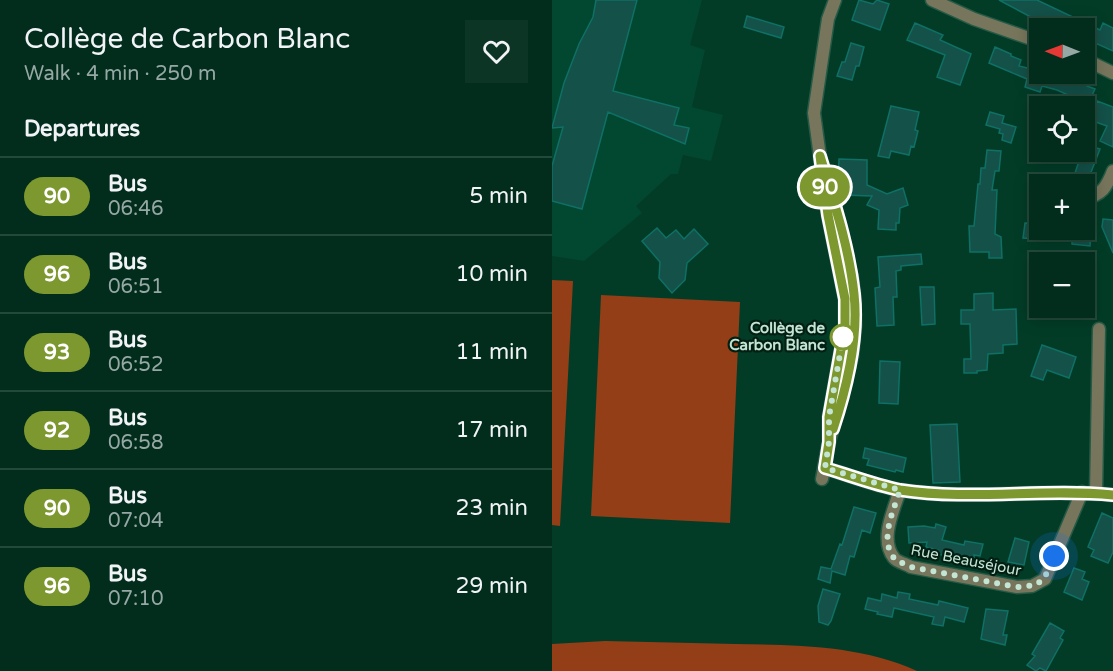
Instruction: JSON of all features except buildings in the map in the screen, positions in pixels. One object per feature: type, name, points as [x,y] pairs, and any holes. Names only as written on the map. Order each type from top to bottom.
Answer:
[{"type":"street","points":[[835,0],[828,19],[814,113],[820,156],[838,215],[854,296],[855,325],[852,356],[823,473],[900,490],[961,495],[1082,492],[1113,495]]},
{"type":"street","points":[[932,0],[974,19],[1029,38]]},
{"type":"street","points":[[1095,64],[1113,73]]},
{"type":"street","points":[[1095,196],[1106,189],[1113,171]]},
{"type":"street","points":[[1096,493],[1099,329]]},
{"type":"street","name":"Rue Beauséjour","points":[[900,490],[887,534],[888,546],[895,559],[911,567],[1017,587],[1032,586],[1045,579],[1082,492]]},
{"type":"shaded area","points":[[552,0],[702,0],[690,45],[705,50],[692,107],[723,115],[711,161],[683,155],[678,174],[671,174],[636,206],[642,213],[584,261],[552,256]]},
{"type":"shaded area","points":[[552,280],[573,281],[560,526],[552,525]]},
{"type":"shaded area","points":[[601,295],[740,302],[730,523],[591,516]]},
{"type":"shaded area","points":[[605,641],[828,648],[873,656],[917,671],[552,671],[552,644]]},
{"type":"bus line","name":"90","points":[[833,429],[852,356],[855,325],[854,296],[838,215],[820,156],[828,215],[845,299],[845,327],[829,417],[829,442],[825,468],[900,490],[961,495],[1082,492],[1113,495]]},
{"type":"place","name":"Collège de Carbon Blanc","points":[[843,337]]},
{"type":"route","points":[[843,337],[829,417],[829,442],[825,468],[900,490],[887,534],[888,546],[895,559],[911,567],[1017,587],[1032,586],[1045,579],[1054,556]]}]
